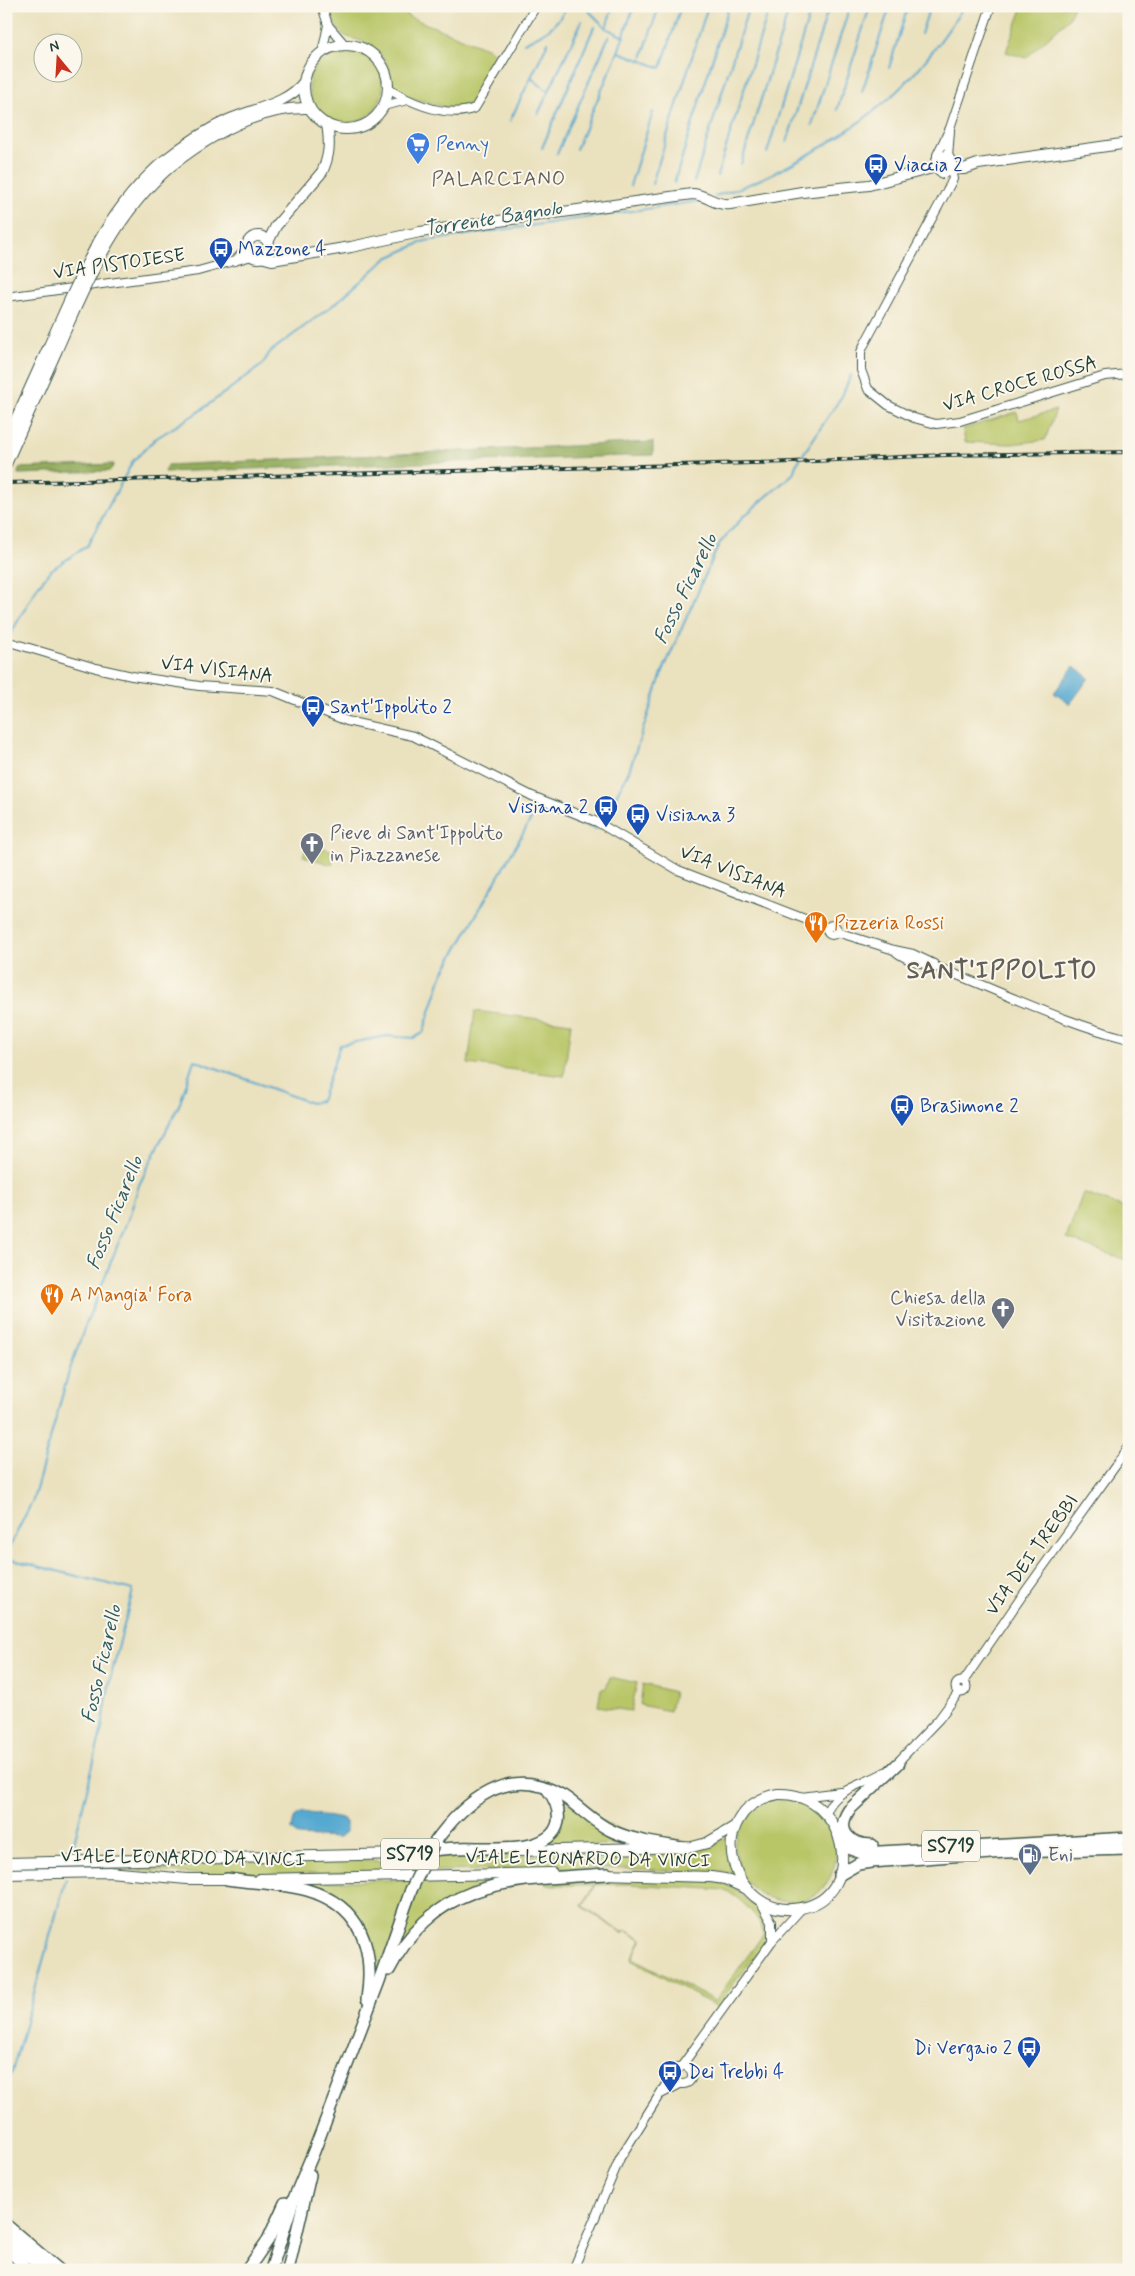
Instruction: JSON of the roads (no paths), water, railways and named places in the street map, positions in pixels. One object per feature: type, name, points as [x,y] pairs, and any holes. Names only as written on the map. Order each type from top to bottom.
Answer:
[{"type":"highway","points":[[899,1763],[847,1814],[844,1826],[849,1839],[864,1845],[943,1842],[973,1845]]},
{"type":"highway","points":[[271,2270],[293,2201],[363,2023],[411,1890],[433,1845],[460,1812],[486,1793],[508,1784],[522,1782],[545,1787],[564,1797],[584,1814],[611,1831],[646,1842],[683,1848]]},
{"type":"highway","points":[[396,1854],[458,1848],[518,1847],[539,1843],[550,1835],[558,1824],[559,1812],[555,1798],[545,1787]]},
{"type":"highway","name":"SS719","points":[[842,1846],[862,1852],[1062,1840],[1129,1838]]},
{"type":"highway","name":"VIALE LEONARDO DA VINCI","points":[[839,1875],[858,1864],[871,1862],[1005,1852],[1129,1849]]},
{"type":"highway","points":[[363,2023],[396,1957],[419,1928],[448,1904],[474,1891],[519,1880],[608,1874]]},
{"type":"highway","points":[[227,1879],[306,1890],[335,1901],[347,1912],[360,1930],[369,1952],[370,1978],[363,2023]]},
{"type":"highway","points":[[247,2270],[268,2240],[314,2151]]},
{"type":"highway","points":[[288,2270],[314,2151]]},
{"type":"highway","points":[[6,2225],[59,2270]]},
{"type":"highway","points":[[6,2237],[45,2270]]},
{"type":"highway","points":[[22,2238],[37,2246],[67,2270]]},
{"type":"highway","points":[[6,2246],[27,2270]]},
{"type":"main road","points":[[6,441],[112,233],[142,194],[187,143],[221,124],[293,95],[304,82],[310,66],[322,53],[333,48],[358,47],[374,56],[384,71],[388,89],[383,106],[372,120],[350,129],[327,124],[317,118],[306,99],[304,82]]},
{"type":"main road","points":[[168,163],[242,123],[285,109],[310,108]]},
{"type":"main road","points":[[327,124],[330,149]]},
{"type":"main road","points":[[276,226],[249,240],[253,254],[266,254],[276,226],[322,172],[330,149],[350,129]]},
{"type":"main road","name":"VIA PISTOIESE","points":[[253,254],[272,260],[290,258],[351,248],[420,232],[692,194],[704,196],[718,204],[730,204],[802,192],[869,185],[944,165],[964,169],[978,164],[1129,143]]},
{"type":"main road","points":[[257,236],[264,237],[268,244],[278,253],[290,258]]},
{"type":"main road","points":[[6,464],[52,350]]},
{"type":"main road","name":"VIALE LEONARDO DA VINCI","points":[[6,1874],[109,1872],[187,1879],[490,1873],[711,1877],[725,1879],[780,1908],[802,1908],[825,1895],[839,1875],[842,1846],[836,1830],[826,1814],[812,1802],[801,1797],[778,1794],[761,1799],[743,1812],[734,1827],[731,1844],[738,1876],[747,1889]]},
{"type":"main road","name":"VIALE LEONARDO DA VINCI","points":[[6,1863],[683,1848],[707,1842],[734,1827]]},
{"type":"street","points":[[322,6],[328,25],[346,46]]},
{"type":"street","points":[[388,89],[408,100],[455,113],[475,108],[536,6]]},
{"type":"street","points":[[944,165],[950,128],[991,6]]},
{"type":"street","points":[[322,53],[328,25]]},
{"type":"street","points":[[383,106],[408,100]]},
{"type":"street","name":"VIA CROCE ROSSA","points":[[944,165],[954,177],[864,345],[860,361],[863,379],[875,396],[914,418],[936,424],[960,421],[1111,375],[1129,374]]},
{"type":"street","name":"VIA PISTOIESE","points":[[6,297],[198,270],[235,261],[253,254]]},
{"type":"street","name":"VIA VISIANA","points":[[8,641],[96,668],[132,676],[199,686],[274,691],[347,721],[413,736],[532,796],[597,822],[678,870],[828,928],[831,925],[835,926],[837,932],[894,950],[899,955],[937,967],[1042,1011],[1096,1030],[1129,1039]]},
{"type":"street","name":"VIA DEI TREBBI","points":[[899,1763],[939,1719],[958,1692],[965,1690],[966,1686],[963,1682],[1016,1604],[1129,1447]]},
{"type":"street","points":[[826,1814],[830,1802],[843,1792],[880,1775],[899,1763]]},
{"type":"street","points":[[801,1797],[843,1792]]},
{"type":"street","points":[[758,1898],[772,1922],[772,1941]]},
{"type":"street","points":[[573,2270],[620,2158],[659,2095],[772,1941],[802,1908]]},
{"type":"street","points":[[659,2095],[690,2081],[692,2076],[690,2054]]},
{"type":"street","points":[[681,2067],[691,2070]]},
{"type":"street","points":[[675,2073],[675,2079],[680,2084]]},
{"type":"water","points":[[1074,666],[1089,678],[1070,704],[1054,693]]},
{"type":"water","points":[[304,1812],[342,1819],[346,1822],[346,1832],[339,1838],[298,1836],[292,1830],[293,1823],[296,1816]]},
{"type":"waterway","points":[[524,43],[550,29],[568,6]]},
{"type":"waterway","points":[[584,6],[606,28],[624,37]]},
{"type":"waterway","points":[[606,28],[613,6]]},
{"type":"waterway","points":[[576,149],[618,52],[634,6]]},
{"type":"waterway","points":[[641,61],[659,6]]},
{"type":"waterway","points":[[619,52],[661,68],[681,6]]},
{"type":"waterway","points":[[652,184],[708,6]]},
{"type":"waterway","points":[[674,183],[729,6]]},
{"type":"waterway","points":[[694,182],[749,6]]},
{"type":"waterway","points":[[717,176],[770,6]]},
{"type":"waterway","points":[[741,164],[790,6]]},
{"type":"waterway","points":[[767,153],[812,6]]},
{"type":"waterway","points":[[787,142],[829,6]]},
{"type":"waterway","points":[[812,125],[850,6]]},
{"type":"waterway","points":[[837,110],[870,6]]},
{"type":"waterway","points":[[862,92],[890,6]]},
{"type":"waterway","points":[[889,68],[908,6]]},
{"type":"waterway","points":[[921,34],[930,6]]},
{"type":"waterway","name":"Torrente Bagnolo","points":[[715,196],[767,176],[794,163],[821,148],[871,113],[893,95],[919,68],[940,42],[964,6]]},
{"type":"waterway","points":[[538,114],[582,21]]},
{"type":"waterway","points":[[542,148],[594,27]]},
{"type":"waterway","points":[[557,154],[609,36]]},
{"type":"waterway","points":[[510,121],[548,42]]},
{"type":"waterway","points":[[531,78],[549,92]]},
{"type":"waterway","points":[[630,186],[653,112]]},
{"type":"waterway","name":"Torrente Bagnolo","points":[[7,640],[38,586],[51,570],[87,546],[133,461],[155,439],[197,413],[262,365],[270,352],[337,302],[387,258],[425,241],[701,201]]},
{"type":"waterway","name":"Fosso Ficarello","points":[[605,817],[629,771],[662,673],[719,544],[744,516],[793,474],[796,465],[842,396],[851,375]]},
{"type":"waterway","name":"Fosso Ficarello","points":[[71,1855],[102,1728],[110,1680],[133,1590],[9,1559],[7,1552],[33,1500],[68,1375],[84,1329],[130,1214],[139,1185],[180,1103],[194,1060],[311,1103],[321,1101],[340,1045],[387,1036],[414,1038],[423,1033],[442,975],[537,811],[596,829]]},
{"type":"waterway","name":"Fosso Ficarello","points":[[6,2093],[66,1879]]},
{"type":"railway","points":[[6,483],[792,462],[945,455],[1129,452]]},
{"type":"place","name":"Penny","points":[[418,165]]},
{"type":"place","name":"Viaccia 2","points":[[876,186]]},
{"type":"place","name":"Mazzone 4","points":[[221,270]]},
{"type":"place","name":"Sant'Ippolito 2","points":[[313,728]]},
{"type":"place","name":"Visiana 2","points":[[606,828]]},
{"type":"place","name":"Visiana 3","points":[[638,836]]},
{"type":"place","name":"Pieve di Sant'Ippolito in Piazzanese","points":[[312,865]]},
{"type":"place","name":"Pizzeria Rossi","points":[[816,944]]},
{"type":"place","name":"Brasimone 2","points":[[902,1127]]},
{"type":"place","name":"A Mangia' Fora","points":[[52,1316]]},
{"type":"place","name":"Chiesa della Visitazione","points":[[1003,1330]]},
{"type":"place","name":"Eni","points":[[1030,1876]]},
{"type":"place","name":"Di Vergaio 2","points":[[1029,2069]]},
{"type":"place","name":"Dei Trebbi 4","points":[[670,2093]]},
{"type":"district","name":"PALARCIANO","points":[[499,179]]},
{"type":"district","name":"SANT'IPPOLITO","points":[[1002,971]]}]
